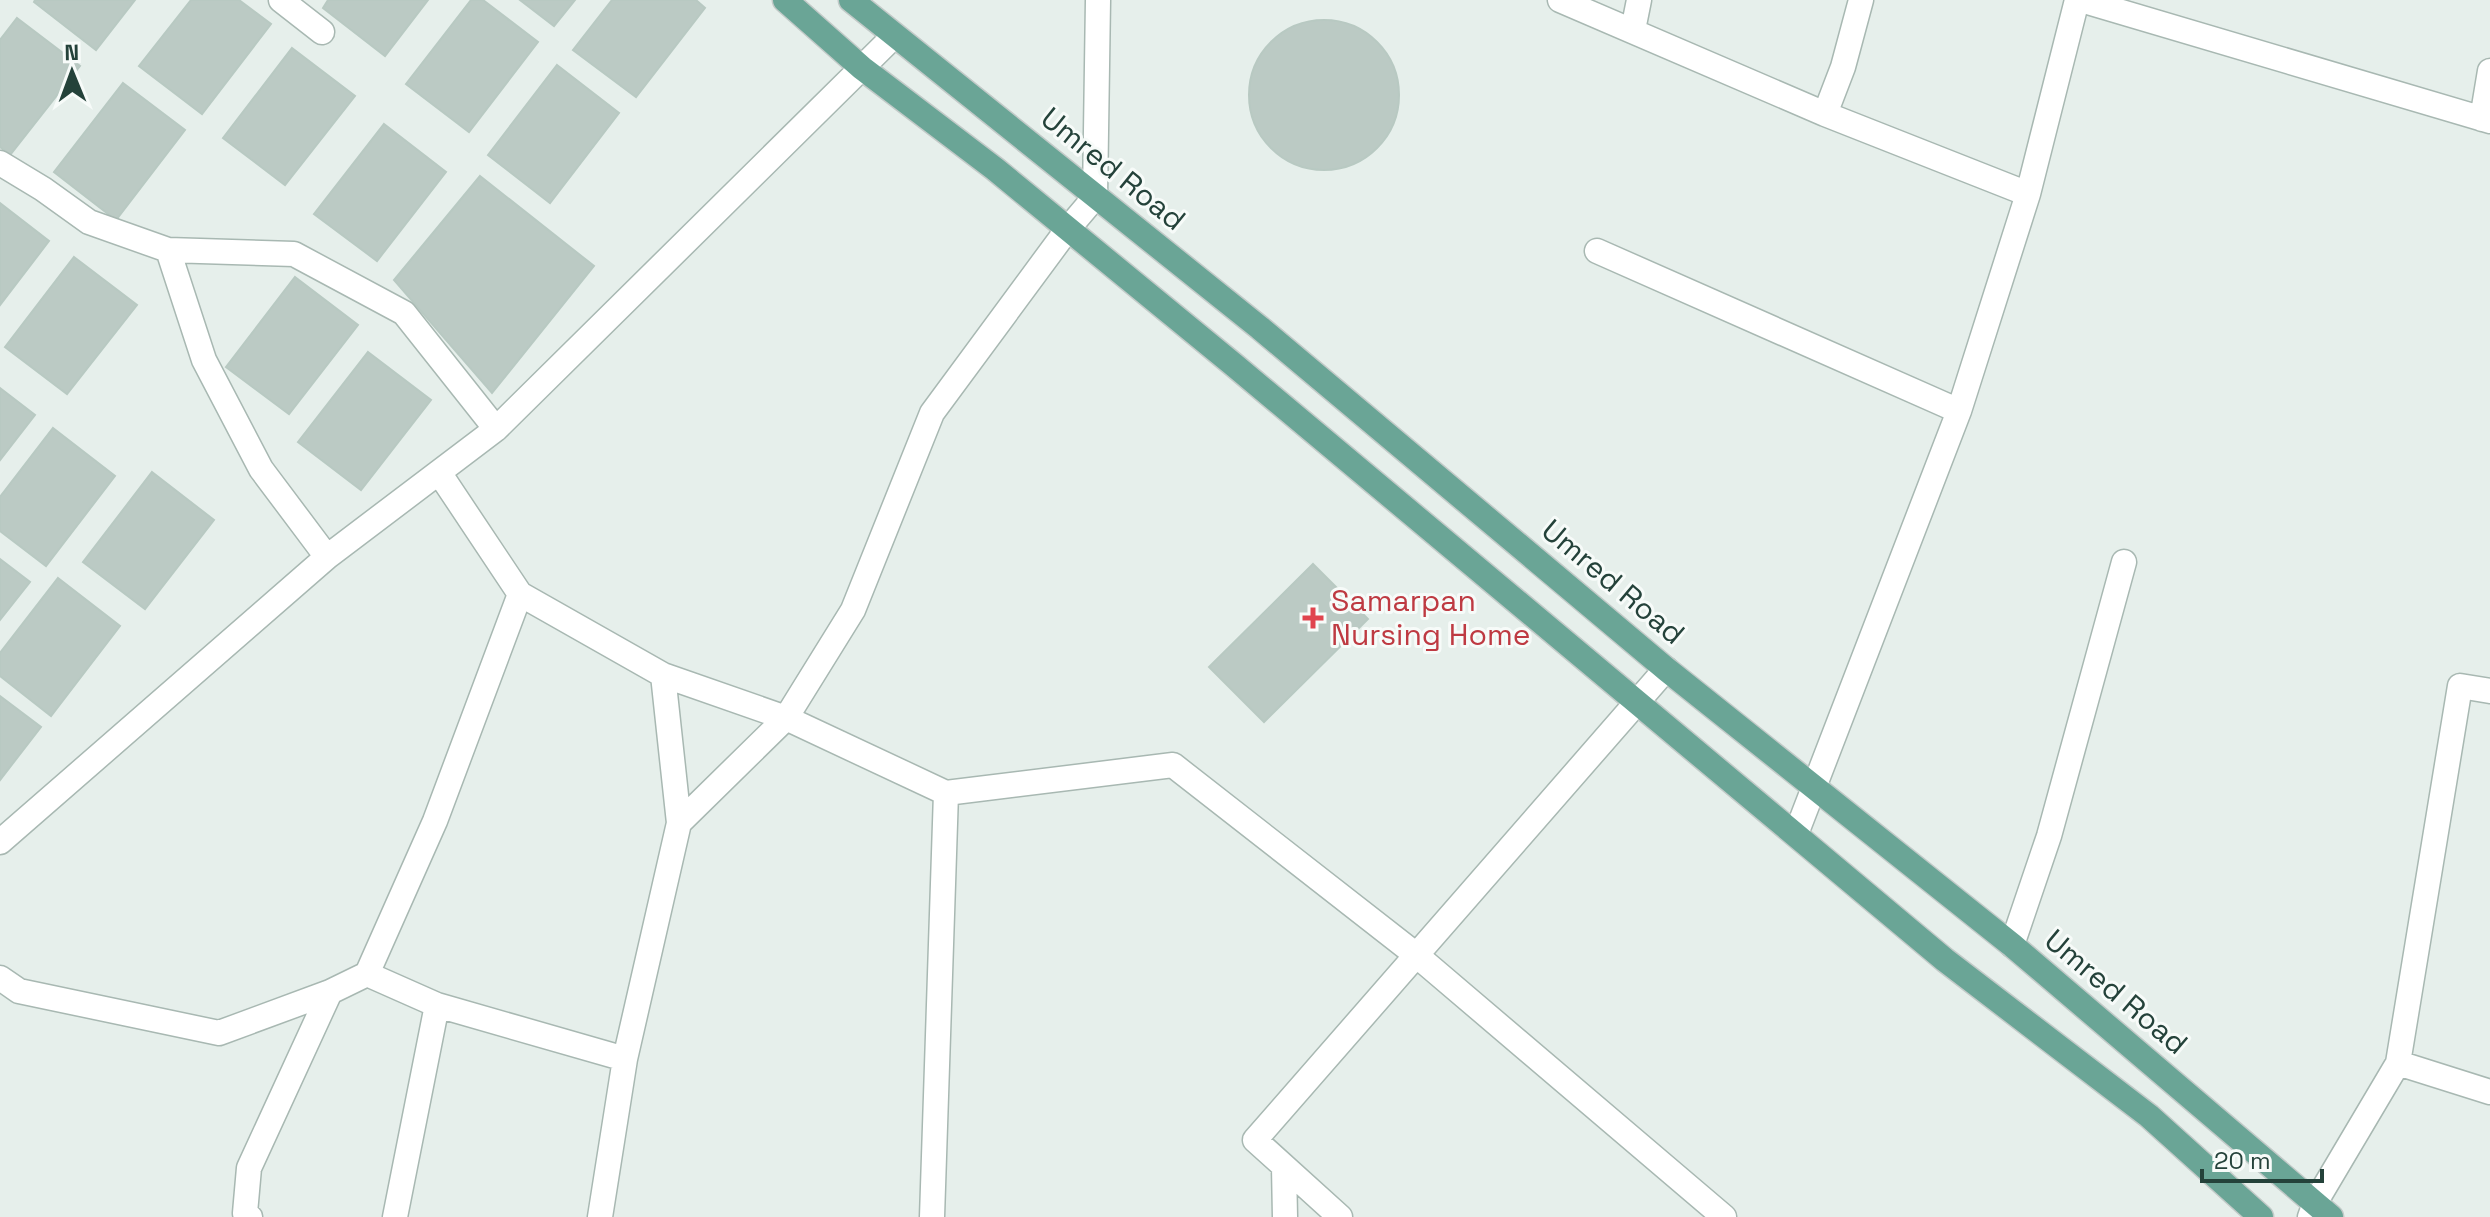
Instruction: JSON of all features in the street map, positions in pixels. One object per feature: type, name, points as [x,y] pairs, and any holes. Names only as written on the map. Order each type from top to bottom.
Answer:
[{"type":"main road","points":[[785,0],[862,68],[995,169],[1234,365],[1945,960],[2149,1116],[2261,1217]]},
{"type":"main road","name":"Umred Road","points":[[851,0],[1260,328],[1666,669],[2012,945],[2319,1212]]},
{"type":"street","points":[[281,0],[322,32]]},
{"type":"street","points":[[679,823],[786,718],[853,610],[932,413],[1067,230],[1095,197],[1098,0]]},
{"type":"street","points":[[1560,0],[1825,114],[2028,194]]},
{"type":"street","points":[[1633,30],[1639,0]]},
{"type":"street","points":[[1825,114],[1843,67],[1861,0]]},
{"type":"street","points":[[1796,834],[1959,411],[2028,194],[2079,0],[2486,120],[2490,71]]},
{"type":"street","points":[[0,842],[327,557],[496,429],[894,36]]},
{"type":"street","points":[[0,163],[89,222],[168,250],[294,254],[404,313],[496,429]]},
{"type":"street","points":[[168,250],[204,360],[261,469],[327,557]]},
{"type":"street","points":[[1597,251],[1959,411]]},
{"type":"street","points":[[440,474],[520,594],[663,675],[786,718],[946,793],[1173,765],[1415,954],[1724,1217]]},
{"type":"street","points":[[2012,945],[2049,836],[2124,562]]},
{"type":"street","points":[[0,978],[19,991],[219,1033],[330,992],[367,974],[435,821],[520,594]]},
{"type":"street","points":[[1340,1217],[1255,1140],[1666,669]]},
{"type":"street","points":[[600,1217],[625,1059],[679,823],[663,675]]},
{"type":"street","points":[[2319,1212],[2398,1063],[2460,686],[2490,691]]},
{"type":"street","points":[[932,1217],[946,793]]},
{"type":"street","points":[[367,974],[437,1005],[625,1059]]},
{"type":"street","points":[[250,1217],[245,1213],[249,1168],[330,992]]},
{"type":"street","points":[[395,1217],[437,1005]]},
{"type":"street","points":[[2398,1063],[2490,1092]]},
{"type":"street","points":[[1284,1167],[1285,1217]]},
{"type":"building","points":[[35,0],[135,0],[96,50]]},
{"type":"building","points":[[191,0],[239,0],[271,24],[202,114],[139,66]]},
{"type":"building","points":[[328,0],[428,0],[385,56],[323,8]]},
{"type":"building","points":[[471,0],[483,0],[538,42],[469,132],[406,84]]},
{"type":"building","points":[[520,0],[575,0],[554,26]]},
{"type":"building","points":[[612,0],[696,0],[705,8],[636,97],[573,50]]},
{"type":"building","points":[[17,18],[80,66],[10,155],[0,147],[0,40]]},
{"type":"building","points":[[1324,20],[1353,25],[1377,42],[1394,66],[1399,95],[1394,124],[1377,148],[1353,165],[1324,170],[1295,165],[1271,148],[1254,124],[1249,95],[1254,66],[1271,42],[1295,25]]},
{"type":"building","points":[[292,48],[355,96],[285,185],[223,138]]},
{"type":"building","points":[[557,65],[619,113],[550,203],[488,155]]},
{"type":"building","points":[[123,83],[185,130],[116,220],[54,172]]},
{"type":"building","points":[[384,124],[446,172],[377,261],[314,214]]},
{"type":"building","points":[[480,176],[594,266],[492,393],[394,280]]},
{"type":"building","points":[[0,203],[49,241],[0,305]]},
{"type":"building","points":[[74,257],[137,305],[67,394],[5,347]]},
{"type":"building","points":[[295,277],[358,325],[289,414],[226,367]]},
{"type":"building","points":[[368,352],[431,400],[361,490],[298,442]]},
{"type":"building","points":[[0,388],[35,415],[0,460]]},
{"type":"building","points":[[53,428],[115,476],[46,566],[0,531],[0,497]]},
{"type":"building","points":[[152,472],[214,520],[145,609],[83,562]]},
{"type":"building","points":[[0,559],[30,582],[0,620]]},
{"type":"building","points":[[1313,564],[1368,619],[1264,722],[1209,667]]},
{"type":"building","points":[[58,578],[120,626],[51,716],[0,676],[0,653]]},
{"type":"building","points":[[0,696],[41,727],[0,780]]},
{"type":"place","name":"Samarpan Nursing Home","points":[[1313,618]]}]
